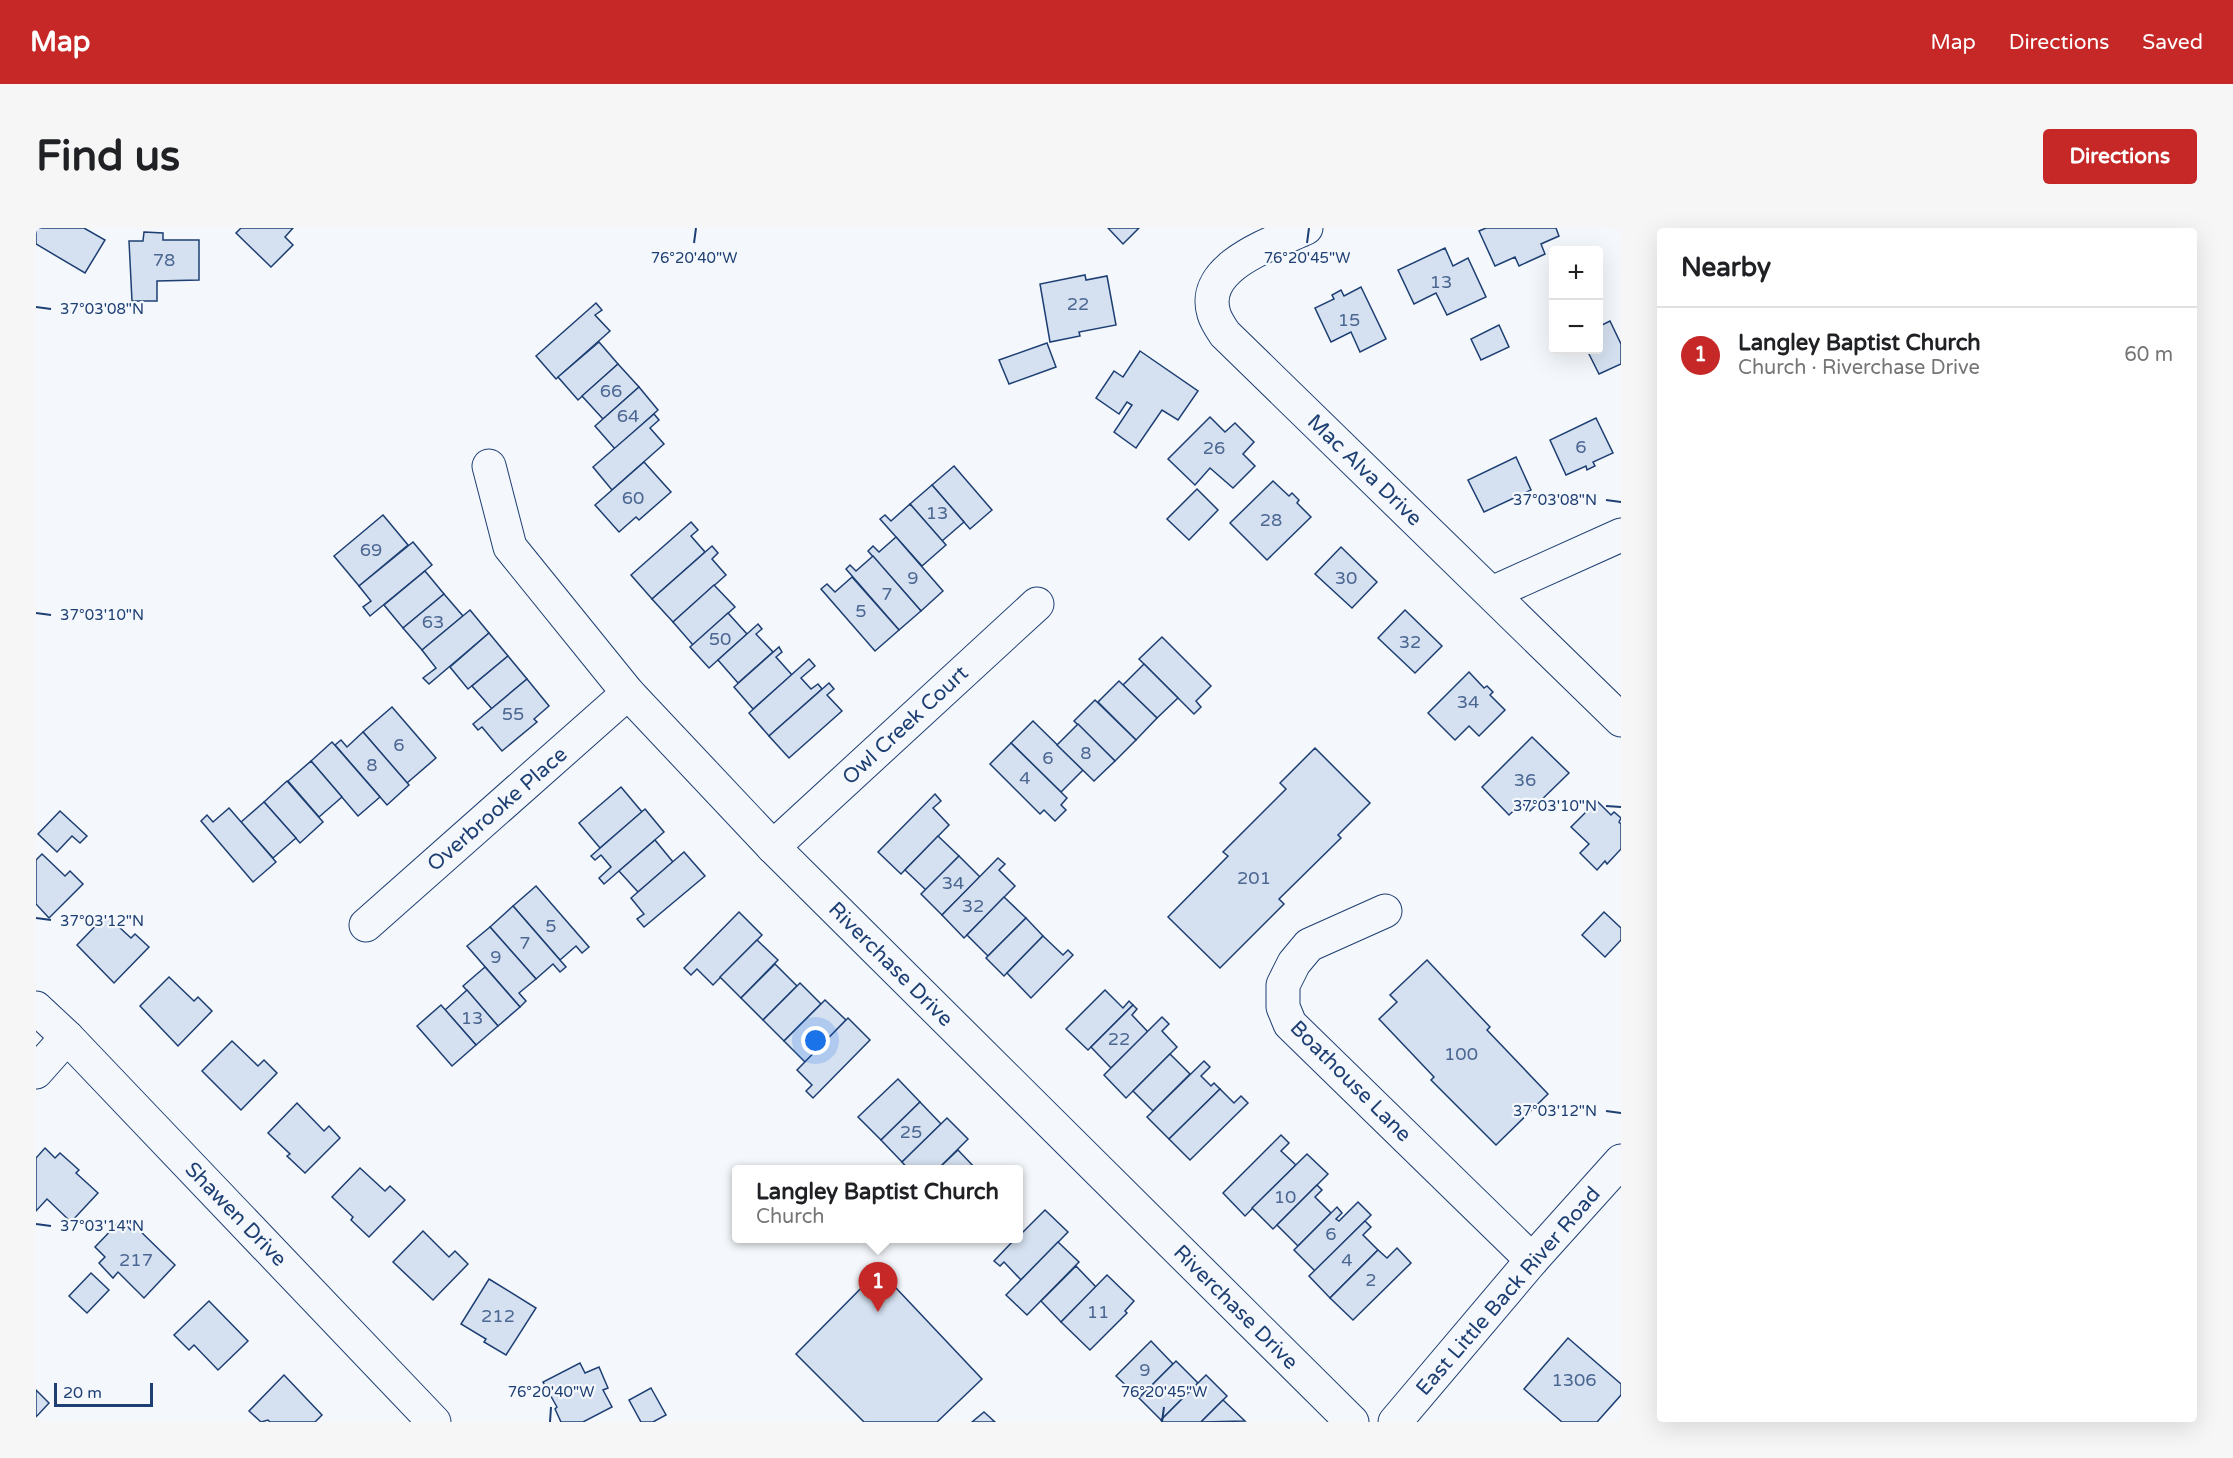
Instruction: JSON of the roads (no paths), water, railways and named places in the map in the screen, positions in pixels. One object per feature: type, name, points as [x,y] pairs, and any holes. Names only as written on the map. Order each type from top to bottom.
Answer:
[{"type":"street","name":"Mac Alva Drive","points":[[1306,228],[1240,259],[1221,276],[1212,294],[1214,314],[1225,334],[1621,720]]},
{"type":"street","name":"Riverchase Drive","points":[[489,466],[510,547],[628,693],[773,847],[1352,1422]]},
{"type":"street","points":[[1492,593],[1621,535]]},
{"type":"street","name":"Owl Creek Court","points":[[773,847],[1036,604]]},
{"type":"street","name":"Overbrooke Place","points":[[366,925],[628,693]]},
{"type":"street","name":"Boathouse Lane","points":[[1385,911],[1309,945],[1294,963],[1283,985],[1283,1007],[1290,1024],[1532,1260]]},
{"type":"street","name":"Shawen Drive","points":[[36,1008],[67,1037],[434,1422]]},
{"type":"street","points":[[36,1072],[67,1037]]},
{"type":"street","name":"East Little Back River Road","points":[[1395,1422],[1532,1260],[1621,1161]]},
{"type":"place","name":"Langley Baptist Church","points":[[878,1312]]}]
